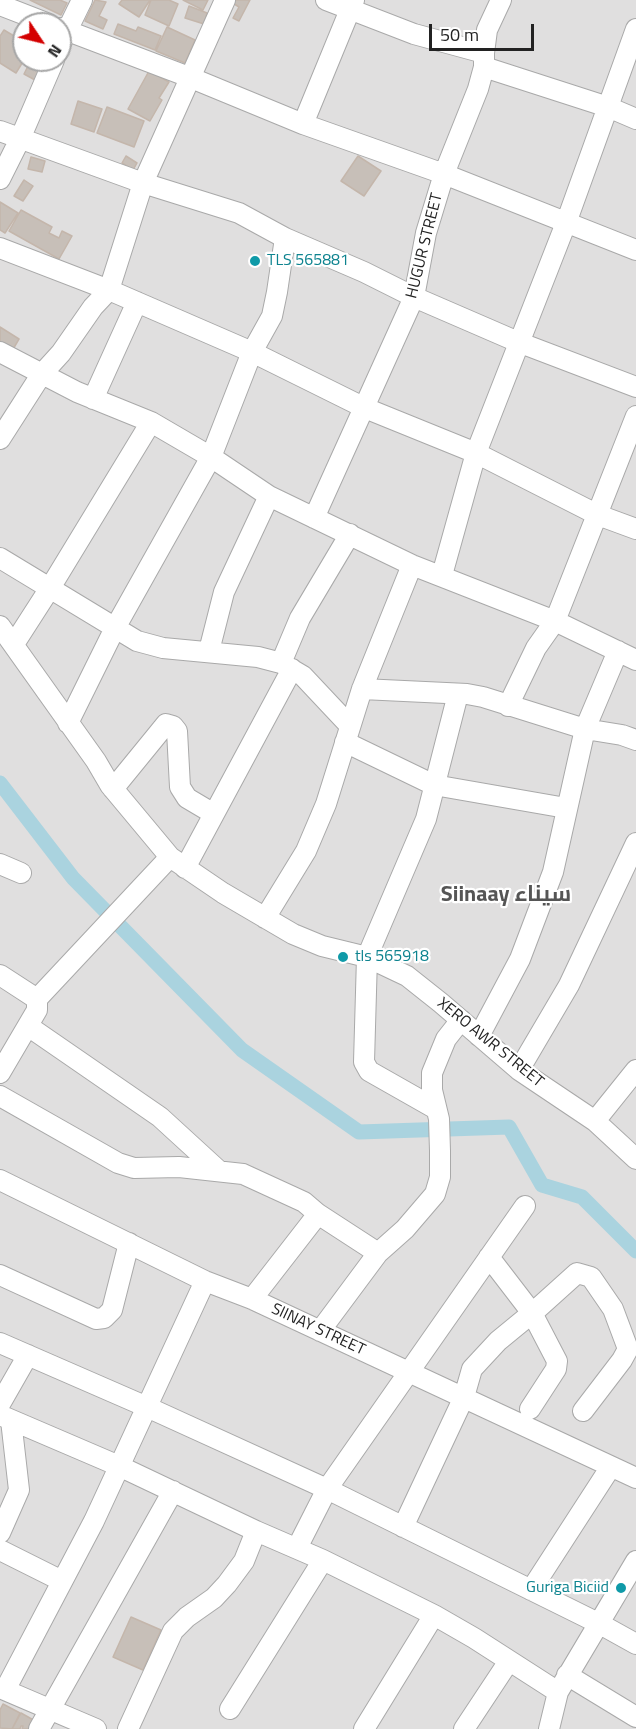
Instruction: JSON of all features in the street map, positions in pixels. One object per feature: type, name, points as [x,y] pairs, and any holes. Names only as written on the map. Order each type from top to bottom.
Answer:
[{"type":"street","points":[[72,14],[82,0]]},
{"type":"street","points":[[0,439],[41,375],[61,353],[93,307],[109,290],[143,183],[225,0]]},
{"type":"street","points":[[326,0],[352,5],[414,34],[636,119]]},
{"type":"street","name":"HUGUR STREET","points":[[314,518],[414,297],[426,233],[444,174],[478,90],[488,30],[501,0]]},
{"type":"street","points":[[0,5],[15,12]]},
{"type":"street","points":[[303,124],[352,5]]},
{"type":"street","points":[[442,575],[476,453],[566,223],[636,29]]},
{"type":"street","points":[[72,36],[189,77],[303,124],[444,174],[636,250]]},
{"type":"street","points":[[0,179],[49,72]]},
{"type":"street","points":[[0,131],[143,183],[238,213],[285,238],[364,272],[414,297],[518,342],[636,387]]},
{"type":"street","points":[[68,723],[115,628],[211,457],[252,352],[272,316],[285,238]]},
{"type":"street","points":[[0,248],[109,290],[252,352],[365,408],[476,453],[598,515],[636,529]]},
{"type":"street","points":[[93,399],[137,302]]},
{"type":"street","points":[[0,352],[41,375],[151,422],[211,457],[269,496],[314,518],[412,565],[555,621],[627,656],[585,729],[552,872],[520,959],[479,1036]]},
{"type":"street","points":[[508,706],[536,648],[555,621],[636,416]]},
{"type":"street","points":[[14,644],[151,422]]},
{"type":"street","points":[[209,651],[224,591],[269,496]]},
{"type":"street","points":[[0,1073],[37,1010],[38,999],[134,896],[177,863],[214,814],[286,666],[300,618],[350,534]]},
{"type":"street","points":[[0,558],[137,641],[152,646],[258,657],[286,666],[303,676],[348,734],[434,785],[566,808]]},
{"type":"street","points":[[265,918],[306,851],[326,804],[362,688],[412,565]]},
{"type":"street","name":"XERO AWR STREET","points":[[0,626],[96,760],[113,789],[177,863],[293,934],[322,946],[367,957],[407,976],[519,1070],[595,1121],[636,1158]]},
{"type":"street","points":[[362,688],[483,697],[585,729],[622,735],[636,740]]},
{"type":"street","points":[[438,1114],[369,1071],[364,1062],[367,957],[426,819],[458,694]]},
{"type":"street","points":[[113,789],[166,724],[173,726],[177,731],[180,787],[187,798],[214,814]]},
{"type":"street","points":[[519,1070],[569,985],[636,843]]},
{"type":"street","points":[[0,864],[21,873]]},
{"type":"street","points":[[0,975],[38,999]]},
{"type":"street","points":[[320,1331],[378,1253],[405,1229],[435,1194],[440,1177],[440,1151],[432,1073],[446,1039],[461,1020]]},
{"type":"street","points":[[28,1026],[160,1118],[219,1171]]},
{"type":"street","points":[[595,1121],[636,1070]]},
{"type":"street","points":[[0,1096],[118,1163],[134,1168],[179,1167],[243,1174],[304,1202],[318,1214],[378,1253]]},
{"type":"street","name":"SIINAY STREET","points":[[0,1180],[205,1281],[252,1299],[464,1397],[610,1468],[636,1478]]},
{"type":"street","points":[[297,1548],[327,1490],[525,1206]]},
{"type":"street","points":[[252,1299],[318,1214]]},
{"type":"street","points":[[0,1275],[96,1319],[104,1318],[112,1310],[129,1243]]},
{"type":"street","points":[[489,1257],[532,1313],[557,1361],[556,1369],[530,1410]]},
{"type":"street","points":[[403,1527],[464,1397],[472,1369],[498,1341],[577,1272],[591,1277],[613,1310],[628,1349],[583,1411]]},
{"type":"street","points":[[96,1729],[2,1689],[63,1581],[205,1281]]},
{"type":"street","points":[[0,1343],[147,1407],[327,1490],[600,1624],[636,1644]]},
{"type":"street","points":[[0,1533],[19,1490],[4,1413],[28,1355]]},
{"type":"street","points":[[4,1413],[323,1560],[434,1615],[509,1661],[636,1717]]},
{"type":"street","points":[[531,1590],[610,1468]]},
{"type":"street","points":[[39,1729],[173,1491]]},
{"type":"street","points":[[128,1729],[173,1631],[187,1617],[214,1598],[226,1584],[244,1561],[256,1531]]},
{"type":"street","points":[[0,1550],[63,1581]]},
{"type":"street","points":[[230,1709],[323,1560]]},
{"type":"street","points":[[549,1729],[563,1684],[636,1561]]},
{"type":"street","points":[[364,1729],[434,1615]]},
{"type":"street","points":[[464,1729],[509,1661]]},
{"type":"shaded area","points":[[0,0],[636,0],[636,1729],[0,1729]]},
{"type":"building","points":[[30,0],[60,0],[67,3],[62,12],[55,12]]},
{"type":"building","points":[[95,0],[106,2],[99,16],[107,20],[103,29],[85,21]]},
{"type":"building","points":[[122,0],[150,0],[139,17],[119,4]]},
{"type":"building","points":[[151,0],[169,0],[178,4],[169,26],[145,15]]},
{"type":"building","points":[[183,0],[208,0],[203,10]]},
{"type":"building","points":[[228,0],[250,0],[239,21],[233,18],[239,7]]},
{"type":"building","points":[[189,6],[207,13],[204,24],[185,18]]},
{"type":"building","points":[[118,24],[136,31],[138,27],[161,36],[155,50],[114,34]]},
{"type":"building","points":[[167,27],[195,40],[185,63],[156,51]]},
{"type":"building","points":[[4,30],[12,35],[12,70],[0,63],[0,36]]},
{"type":"building","points":[[149,71],[169,82],[159,98],[162,100],[150,121],[128,109]]},
{"type":"building","points":[[25,72],[39,72],[35,80],[24,74]]},
{"type":"building","points":[[78,101],[102,109],[94,132],[71,124]]},
{"type":"building","points":[[107,107],[144,121],[134,147],[97,133]]},
{"type":"building","points":[[126,156],[137,163],[133,170],[122,163]]},
{"type":"building","points":[[358,156],[381,171],[364,196],[341,181]]},
{"type":"building","points":[[31,157],[45,161],[42,172],[28,169]]},
{"type":"building","points":[[24,180],[33,186],[23,201],[14,196]]},
{"type":"building","points":[[0,202],[18,213],[5,233],[0,230]]},
{"type":"building","points":[[21,210],[52,227],[49,233],[59,238],[62,231],[72,236],[59,259],[9,231]]},
{"type":"building","points":[[0,327],[19,339],[12,351],[0,343]]},
{"type":"building","points":[[131,1617],[161,1630],[143,1670],[113,1657]]},
{"type":"building","points":[[3,1704],[20,1713],[12,1729],[0,1728],[0,1710]]},
{"type":"building","points":[[21,1713],[37,1722],[33,1729],[22,1729],[23,1726],[21,1726],[20,1729],[12,1729]]},
{"type":"waterway","points":[[0,783],[73,878],[242,1050],[359,1132],[509,1127],[542,1185],[582,1197],[636,1251]]},
{"type":"place","name":"TLS 565881","points":[[255,261]]},
{"type":"place","name":"tls 565918","points":[[343,957]]},
{"type":"place","name":"Guriga Biciid","points":[[621,1588]]},
{"type":"district","name":"Siinaay سيناء","points":[[506,896]]}]
